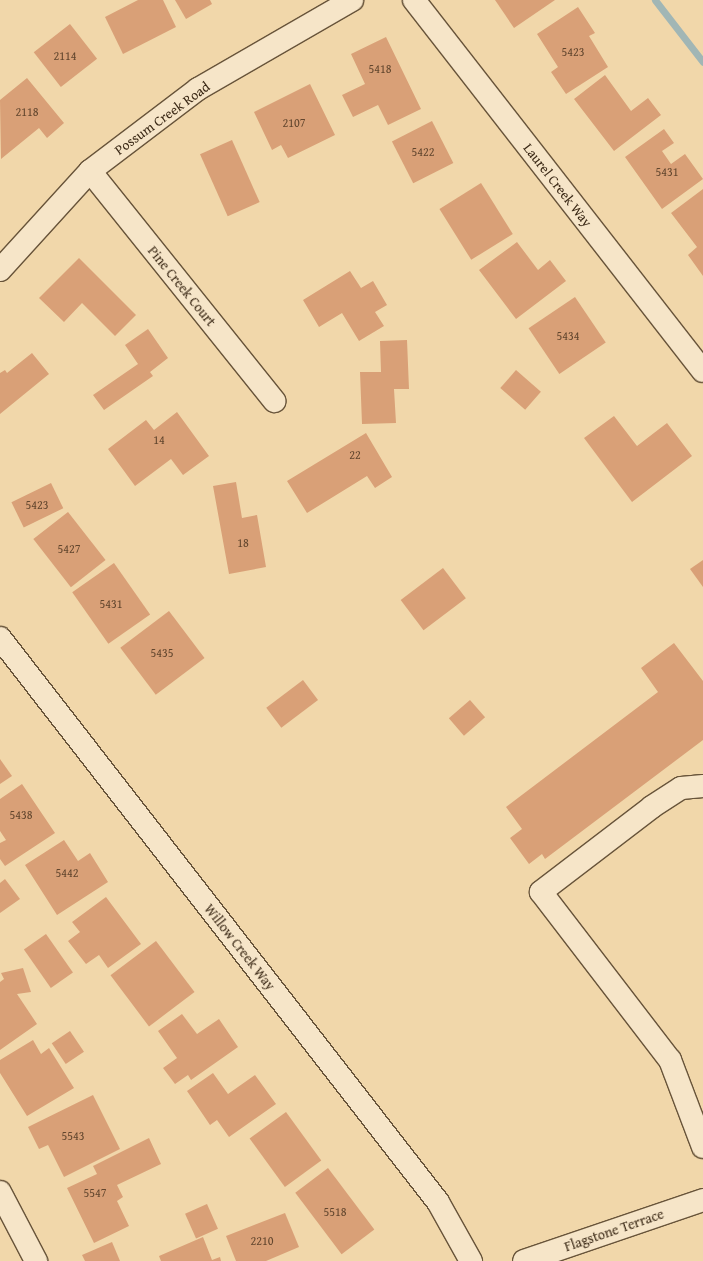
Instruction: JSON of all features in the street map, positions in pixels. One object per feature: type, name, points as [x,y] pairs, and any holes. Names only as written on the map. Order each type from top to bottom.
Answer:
[{"type":"street","name":"Possum Creek Road","points":[[0,270],[90,171],[198,89],[352,0]]},
{"type":"street","name":"Laurel Creek Way","points":[[414,0],[703,371]]},
{"type":"street","name":"Pine Creek Court","points":[[90,171],[274,401]]},
{"type":"street","name":"Willow Creek Way","points":[[0,638],[438,1202],[471,1261]]},
{"type":"street","points":[[703,786],[681,788],[658,803],[541,892],[670,1060],[703,1147]]},
{"type":"street","points":[[0,1192],[36,1261]]},
{"type":"street","name":"Flagstone Terrace","points":[[524,1261],[703,1200]]},
{"type":"building","points":[[138,0],[163,0],[176,27],[123,54],[105,17]]},
{"type":"building","points":[[175,0],[210,0],[212,4],[186,19]]},
{"type":"building","points":[[495,0],[555,0],[514,28]]},
{"type":"building","points":[[578,7],[595,33],[589,36],[608,67],[566,94],[551,72],[558,67],[537,34]]},
{"type":"building","points":[[70,24],[97,59],[61,87],[34,52]]},
{"type":"building","points":[[386,37],[421,109],[388,125],[378,105],[353,117],[342,95],[365,84],[351,54]]},
{"type":"building","points":[[605,75],[631,111],[648,98],[661,115],[614,151],[574,99]]},
{"type":"building","points":[[27,78],[64,123],[47,138],[39,128],[1,159],[0,100]]},
{"type":"building","points":[[310,84],[335,135],[288,158],[281,145],[272,150],[254,112]]},
{"type":"building","points":[[432,121],[453,163],[413,183],[392,141]]},
{"type":"building","points":[[664,129],[674,143],[662,151],[671,164],[685,154],[703,179],[662,209],[625,157]]},
{"type":"building","points":[[232,140],[260,202],[228,216],[200,154]]},
{"type":"building","points":[[481,183],[513,234],[471,260],[439,209]]},
{"type":"building","points":[[703,189],[703,276],[688,255],[697,247],[671,213]]},
{"type":"building","points":[[517,242],[538,270],[550,260],[566,281],[516,319],[479,270]]},
{"type":"building","points":[[79,258],[136,315],[115,336],[82,303],[64,322],[39,298]]},
{"type":"building","points":[[350,271],[361,288],[373,281],[387,305],[375,312],[384,326],[359,341],[342,313],[319,327],[303,300]]},
{"type":"building","points":[[575,297],[606,343],[559,374],[529,328]]},
{"type":"building","points":[[148,329],[168,358],[150,372],[153,376],[104,410],[93,395],[138,364],[125,345]]},
{"type":"building","points":[[407,340],[409,389],[394,389],[396,423],[362,424],[360,372],[381,372],[380,341]]},
{"type":"building","points":[[32,353],[49,374],[0,414],[0,373],[5,370],[7,373]]},
{"type":"building","points":[[516,370],[541,392],[525,410],[500,388]]},
{"type":"building","points":[[177,412],[209,456],[183,475],[171,459],[135,486],[108,449],[146,420],[154,430]]},
{"type":"building","points":[[614,416],[637,446],[667,423],[692,456],[632,502],[584,438]]},
{"type":"building","points":[[366,433],[392,477],[375,488],[367,476],[307,513],[287,481]]},
{"type":"building","points":[[236,482],[242,518],[257,515],[266,567],[229,574],[213,486]]},
{"type":"building","points":[[51,483],[63,508],[24,527],[11,502]]},
{"type":"building","points":[[68,512],[106,560],[71,587],[33,539]]},
{"type":"building","points":[[703,560],[703,587],[690,569]]},
{"type":"building","points":[[114,563],[150,615],[108,644],[72,592]]},
{"type":"building","points":[[443,568],[466,598],[424,630],[401,600]]},
{"type":"building","points":[[169,611],[205,658],[156,695],[120,648]]},
{"type":"building","points":[[674,643],[703,681],[703,740],[545,859],[542,854],[529,864],[510,838],[522,829],[506,807],[658,692],[641,668]]},
{"type":"building","points":[[303,680],[318,700],[281,728],[266,708]]},
{"type":"building","points":[[470,700],[485,717],[464,736],[449,718]]},
{"type":"building","points":[[0,759],[12,776],[0,784]]},
{"type":"building","points":[[22,784],[55,833],[5,866],[0,859],[0,843],[6,840],[0,831],[0,799]]},
{"type":"building","points":[[64,840],[78,861],[90,853],[108,882],[57,915],[25,865]]},
{"type":"building","points":[[5,879],[20,899],[0,913],[0,883]]},
{"type":"building","points":[[106,897],[141,944],[108,968],[99,955],[86,964],[68,941],[80,932],[72,922]]},
{"type":"building","points":[[46,934],[73,973],[51,988],[24,949]]},
{"type":"building","points":[[156,941],[195,992],[149,1026],[110,975]]},
{"type":"building","points":[[23,968],[31,992],[17,994],[37,1024],[0,1050],[0,982],[4,979],[1,973]]},
{"type":"building","points":[[182,1014],[197,1034],[219,1019],[238,1047],[191,1080],[188,1075],[175,1084],[163,1068],[177,1058],[158,1031]]},
{"type":"building","points":[[70,1031],[84,1052],[66,1064],[52,1043]]},
{"type":"building","points":[[33,1040],[41,1054],[49,1048],[74,1088],[27,1116],[0,1073],[0,1060]]},
{"type":"building","points":[[213,1073],[228,1094],[255,1075],[276,1104],[229,1137],[217,1120],[210,1125],[187,1091]]},
{"type":"building","points":[[93,1095],[120,1149],[64,1177],[48,1145],[39,1149],[28,1127]]},
{"type":"building","points":[[286,1112],[321,1161],[285,1187],[250,1138]]},
{"type":"building","points":[[149,1138],[161,1164],[117,1185],[123,1197],[117,1201],[129,1226],[94,1243],[67,1188],[97,1174],[93,1166]]},
{"type":"building","points":[[328,1168],[374,1229],[342,1254],[295,1193]]},
{"type":"building","points":[[207,1204],[218,1229],[196,1238],[185,1214]]},
{"type":"building","points":[[285,1213],[299,1247],[266,1261],[236,1261],[226,1236]]},
{"type":"building","points":[[203,1237],[212,1260],[220,1257],[221,1261],[161,1261],[159,1256]]},
{"type":"building","points":[[112,1242],[120,1261],[85,1261],[82,1255]]},
{"type":"waterway","points":[[655,0],[703,62]]}]
